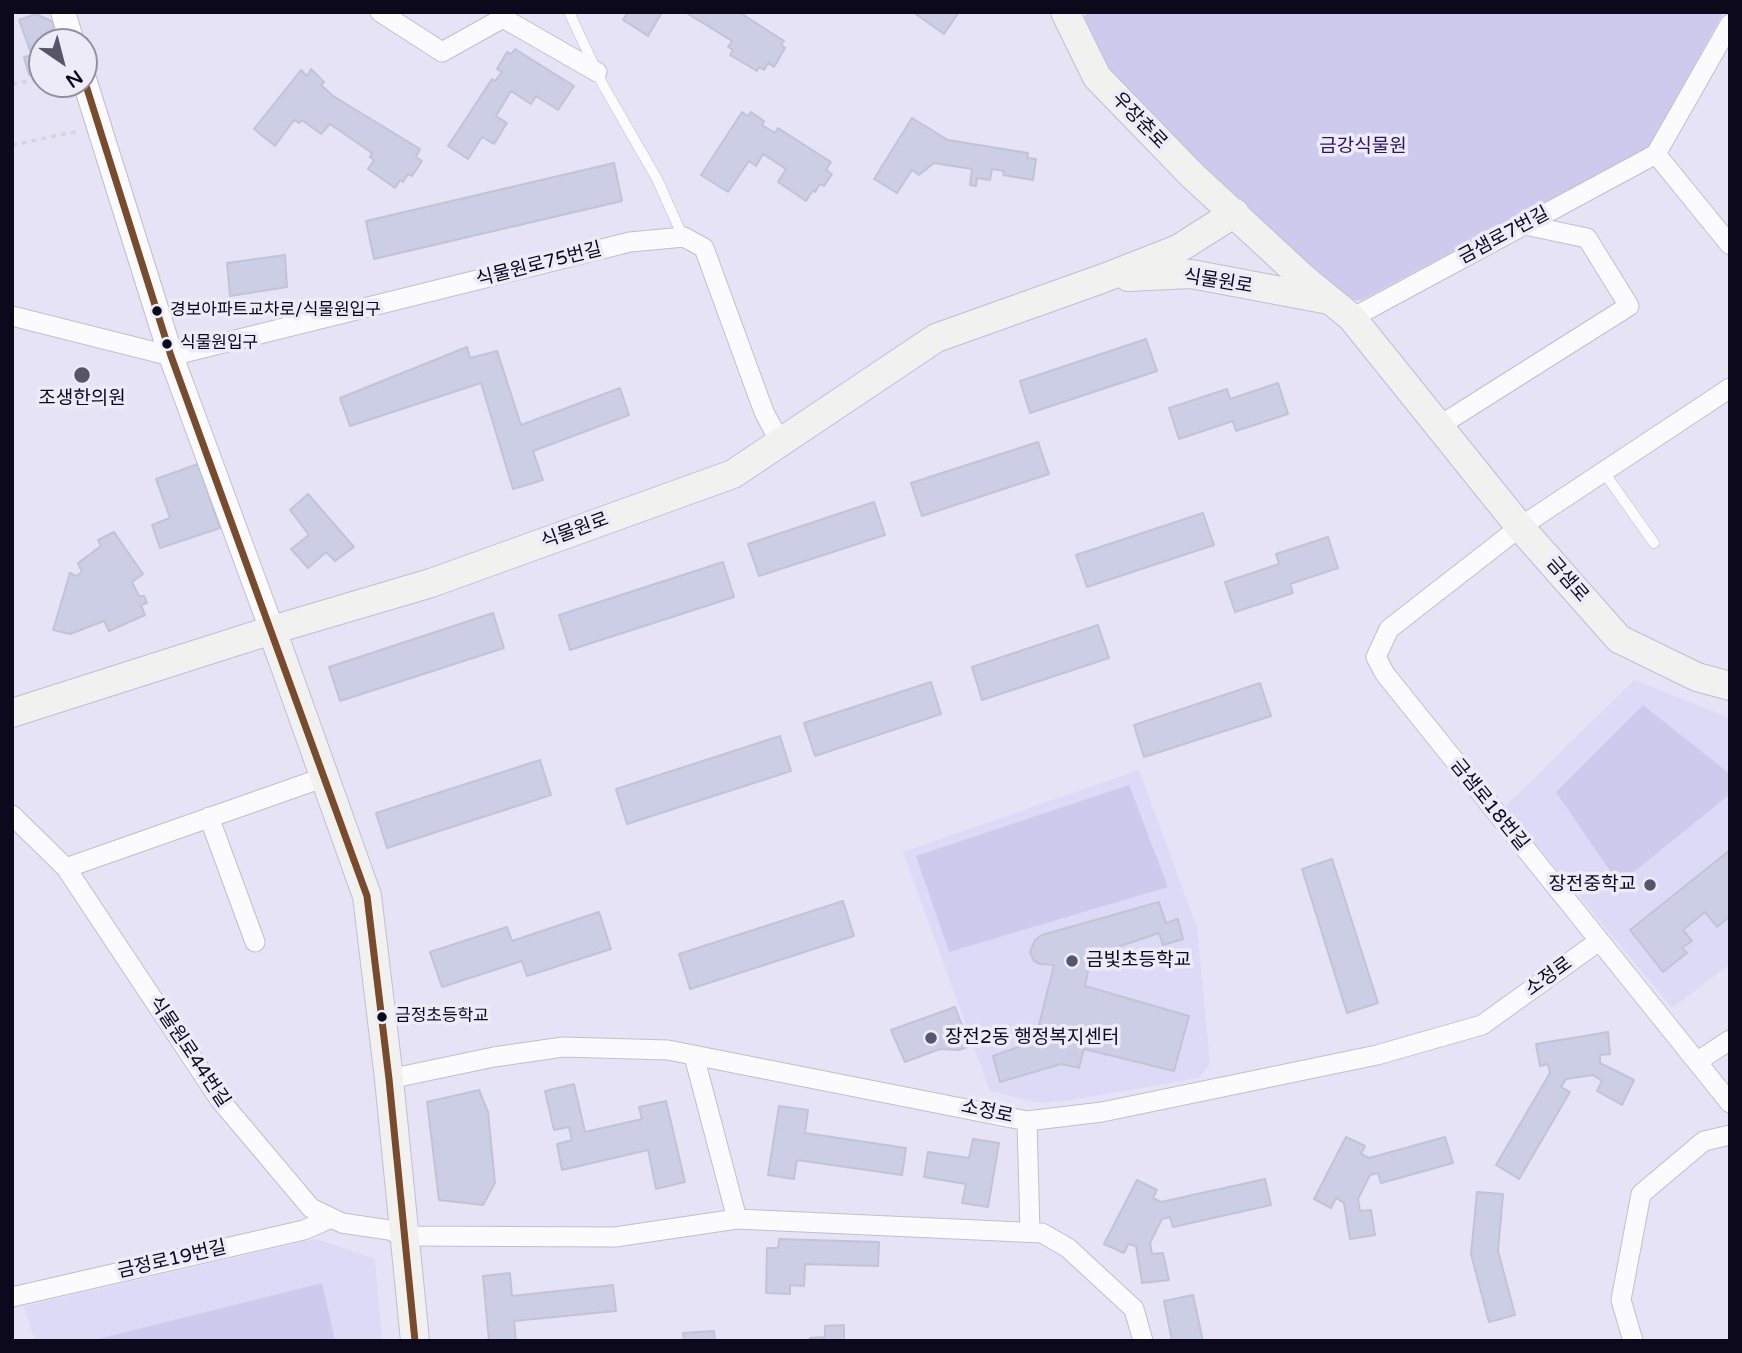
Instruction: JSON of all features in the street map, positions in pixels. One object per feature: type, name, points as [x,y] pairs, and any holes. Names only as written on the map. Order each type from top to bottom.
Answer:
[{"type":"main road","name":"우장춘로","points":[[1065,12],[1097,77],[1192,175],[1235,213]]},
{"type":"main road","name":"식물원로","points":[[12,713],[272,630],[431,583],[733,474],[936,338],[1178,249],[1235,213]]},
{"type":"main road","name":"금샘로","points":[[1235,213],[1302,276],[1342,309],[1520,527],[1619,639],[1696,677],[1730,686]]},
{"type":"main road","name":"식물원로","points":[[1104,278],[1191,274],[1342,309]]},
{"type":"main road","points":[[272,630],[367,896],[415,1341]]},
{"type":"street","points":[[380,12],[442,52],[503,18],[597,72]]},
{"type":"street","points":[[1730,24],[1656,154],[1730,245]]},
{"type":"street","points":[[90,98],[171,356],[272,630]]},
{"type":"street","name":"금샘로7번길","points":[[1342,309],[1525,225],[1656,154]]},
{"type":"street","points":[[1439,426],[1629,306],[1587,238],[1525,225]]},
{"type":"street","points":[[684,237],[704,248],[764,412],[780,442]]},
{"type":"street","name":"식물원로75번길","points":[[171,356],[631,243],[684,237]]},
{"type":"street","points":[[12,316],[171,356]]},
{"type":"street","points":[[1520,527],[1730,388]]},
{"type":"street","name":"금샘로18번길","points":[[1520,527],[1390,629],[1377,657],[1385,674],[1730,1103]]},
{"type":"street","points":[[66,868],[325,777]]},
{"type":"street","name":"식물원로44번길","points":[[12,815],[66,868],[220,1100],[311,1208],[342,1223],[389,1230],[404,1236],[615,1237],[737,1219],[1030,1231]]},
{"type":"street","points":[[209,817],[255,942]]},
{"type":"street","name":"소정로","points":[[388,1079],[563,1047],[668,1050],[1027,1121],[1102,1112],[1364,1058],[1482,1025],[1599,941]]},
{"type":"street","points":[[1698,1061],[1730,1040]]},
{"type":"street","points":[[694,1056],[737,1219]]},
{"type":"street","points":[[1027,1121],[1030,1231],[1042,1233],[1068,1248],[1134,1309],[1143,1341]]},
{"type":"street","points":[[1633,1341],[1620,1300],[1641,1194],[1704,1141],[1730,1135]]},
{"type":"street","name":"금정로19번길","points":[[12,1297],[304,1230],[331,1217]]},
{"type":"lane","points":[[569,12],[597,72],[657,179],[684,237]]},
{"type":"lane","points":[[1604,471],[1654,543]]},
{"type":"path","points":[[12,145],[85,130]]},
{"type":"shaded area","name":"장전중학교","points":[[1634,680],[1730,718],[1730,964],[1672,1008],[1505,807]]},
{"type":"shaded area","name":"금빛초등학교","points":[[1139,770],[1197,927],[1210,1063],[1199,1078],[1065,1101],[1039,1103],[990,1091],[903,852]]},
{"type":"shaded area","points":[[316,1239],[375,1259],[382,1341],[35,1341],[24,1306]]},
{"type":"green space","name":"금강식물원","points":[[1087,12],[1724,12],[1649,147],[1362,300],[1332,301],[1073,39]]},
{"type":"green space","points":[[1643,705],[1730,774],[1730,794],[1619,884],[1556,792]]},
{"type":"green space","points":[[1129,785],[1168,887],[949,952],[916,856]]},
{"type":"green space","points":[[322,1283],[335,1341],[98,1341],[98,1339]]},
{"type":"building","points":[[628,12],[665,12],[661,14],[648,36],[623,20]]},
{"type":"building","points":[[685,12],[739,12],[784,41],[781,45],[785,48],[774,67],[768,63],[764,70],[759,67],[757,71],[730,55],[733,50],[728,47],[732,41]]},
{"type":"building","points":[[913,12],[959,12],[944,34]]},
{"type":"building","points":[[36,14],[53,22],[55,28],[28,28],[28,45],[19,20]]},
{"type":"building","points":[[515,49],[574,86],[558,110],[536,96],[531,104],[511,91],[496,116],[507,123],[494,144],[482,137],[468,159],[448,146],[492,79],[495,81],[502,72],[497,69],[507,52],[511,54]]},
{"type":"building","points":[[311,69],[324,82],[321,85],[333,96],[420,149],[416,157],[422,161],[412,176],[408,174],[395,188],[368,169],[374,160],[370,157],[372,153],[330,124],[321,134],[302,120],[299,123],[294,120],[275,146],[254,129],[301,70],[307,76]]},
{"type":"building","points":[[742,112],[748,116],[751,112],[764,121],[762,125],[775,133],[778,128],[831,162],[826,170],[832,174],[824,186],[820,184],[806,201],[778,182],[786,169],[763,154],[756,166],[749,161],[728,192],[701,175]]},
{"type":"building","points":[[912,118],[948,140],[1028,153],[1027,158],[1036,159],[1033,180],[1003,175],[1004,171],[992,169],[990,180],[977,178],[976,186],[970,185],[972,169],[934,163],[919,175],[912,170],[897,193],[874,179]]},
{"type":"building","points":[[614,163],[622,201],[374,259],[366,221]]},
{"type":"building","points":[[285,255],[287,287],[230,296],[227,263]]},
{"type":"building","points":[[1146,339],[1157,371],[1030,413],[1020,381]]},
{"type":"building","points":[[467,347],[470,358],[497,351],[521,425],[620,388],[629,415],[533,451],[543,480],[513,489],[481,383],[350,426],[340,398]]},
{"type":"building","points":[[1278,383],[1288,414],[1236,431],[1233,421],[1179,439],[1169,408],[1227,389],[1230,399]]},
{"type":"building","points":[[1038,442],[1049,474],[922,516],[911,483]]},
{"type":"building","points":[[198,464],[220,528],[160,548],[152,525],[170,518],[156,479]]},
{"type":"building","points":[[308,494],[354,547],[335,561],[326,552],[308,568],[291,549],[309,535],[290,510]]},
{"type":"building","points":[[874,502],[885,535],[759,576],[748,544]]},
{"type":"building","points":[[1203,513],[1214,545],[1087,587],[1076,555]]},
{"type":"building","points":[[114,532],[143,574],[132,582],[139,596],[144,596],[147,603],[141,605],[145,615],[109,631],[104,621],[70,634],[53,630],[70,573],[76,576],[82,572],[78,563],[101,546],[98,540]]},
{"type":"building","points":[[1328,537],[1338,568],[1290,584],[1293,593],[1235,612],[1225,582],[1279,564],[1276,554]]},
{"type":"building","points":[[723,562],[734,597],[570,650],[559,615]]},
{"type":"building","points":[[493,613],[504,648],[340,701],[329,667]]},
{"type":"building","points":[[1098,625],[1109,658],[982,700],[972,667]]},
{"type":"building","points":[[931,682],[941,714],[815,756],[804,723]]},
{"type":"building","points":[[1260,683],[1271,716],[1144,757],[1134,725]]},
{"type":"building","points":[[780,736],[791,771],[627,824],[616,789]]},
{"type":"building","points":[[540,760],[551,795],[387,848],[376,813]]},
{"type":"building","points":[[1730,850],[1730,916],[1717,927],[1705,912],[1683,930],[1692,941],[1682,948],[1687,953],[1663,972],[1630,930]]},
{"type":"building","points":[[1332,859],[1378,1003],[1347,1013],[1302,869]]},
{"type":"building","points":[[843,901],[854,936],[690,989],[679,954]]},
{"type":"building","name":"금빛초등학교","points":[[1159,902],[1166,923],[1178,919],[1183,939],[1163,945],[1159,933],[1091,956],[1085,986],[1189,1016],[1174,1071],[1084,1049],[1079,1068],[1061,1064],[1000,1082],[993,1056],[1035,1041],[1054,965],[1034,961],[1030,952],[1035,940],[1042,935]]},
{"type":"building","points":[[599,912],[611,949],[527,976],[522,961],[442,987],[430,952],[507,927],[512,941]]},
{"type":"building","name":"장전2동 행정복지센터","points":[[955,1007],[970,1046],[959,1050],[940,1049],[905,1062],[891,1030]]},
{"type":"building","points":[[1608,1032],[1610,1054],[1600,1055],[1600,1063],[1634,1080],[1622,1105],[1597,1091],[1602,1081],[1593,1075],[1566,1079],[1561,1087],[1570,1092],[1519,1179],[1496,1165],[1550,1073],[1548,1064],[1540,1066],[1536,1044]]},
{"type":"building","points":[[574,1084],[585,1132],[642,1119],[639,1107],[666,1101],[685,1182],[656,1189],[648,1150],[562,1170],[557,1144],[572,1140],[569,1127],[554,1130],[545,1091]]},
{"type":"building","points":[[479,1090],[488,1112],[495,1183],[483,1205],[439,1200],[427,1102]]},
{"type":"building","points":[[779,1106],[808,1110],[805,1133],[906,1148],[902,1175],[797,1160],[794,1179],[768,1175]]},
{"type":"building","points":[[1346,1137],[1365,1146],[1361,1154],[1369,1158],[1445,1137],[1453,1163],[1381,1183],[1378,1173],[1370,1175],[1358,1199],[1360,1211],[1371,1210],[1375,1235],[1350,1239],[1344,1203],[1336,1198],[1331,1208],[1314,1199]]},
{"type":"building","points":[[973,1139],[999,1143],[988,1207],[962,1203],[966,1184],[924,1177],[928,1152],[969,1158]]},
{"type":"building","points":[[1265,1179],[1271,1205],[1173,1227],[1170,1217],[1162,1219],[1150,1243],[1152,1254],[1163,1253],[1169,1280],[1142,1283],[1136,1246],[1128,1244],[1124,1253],[1104,1244],[1137,1180],[1157,1190],[1153,1198],[1161,1202]]},
{"type":"building","points":[[1477,1192],[1503,1194],[1498,1251],[1515,1315],[1489,1322],[1471,1254]]},
{"type":"building","points":[[779,1239],[879,1242],[878,1266],[805,1264],[804,1286],[790,1285],[790,1294],[766,1293],[767,1248],[778,1248]]},
{"type":"building","points":[[510,1273],[512,1296],[613,1285],[616,1311],[514,1321],[516,1341],[489,1341],[483,1276]]},
{"type":"building","points":[[1193,1295],[1203,1341],[1172,1341],[1164,1301]]},
{"type":"building","points":[[844,1325],[844,1341],[810,1341],[810,1338],[825,1337],[825,1326]]},
{"type":"building","points":[[714,1331],[715,1341],[684,1341],[683,1333]]},
{"type":"transit line","points":[[90,98],[171,356],[367,896],[389,1079],[415,1341]]},
{"type":"place","name":"경보아파트교차로/식물원입구","points":[[157,311]]},
{"type":"place","name":"식물원입구","points":[[167,344]]},
{"type":"place","name":"조생한의원","points":[[82,375]]},
{"type":"place","name":"장전중학교","points":[[1650,885]]},
{"type":"place","name":"금빛초등학교","points":[[1072,961]]},
{"type":"place","name":"금정초등학교","points":[[382,1017]]},
{"type":"place","name":"장전2동 행정복지센터","points":[[931,1038]]}]
